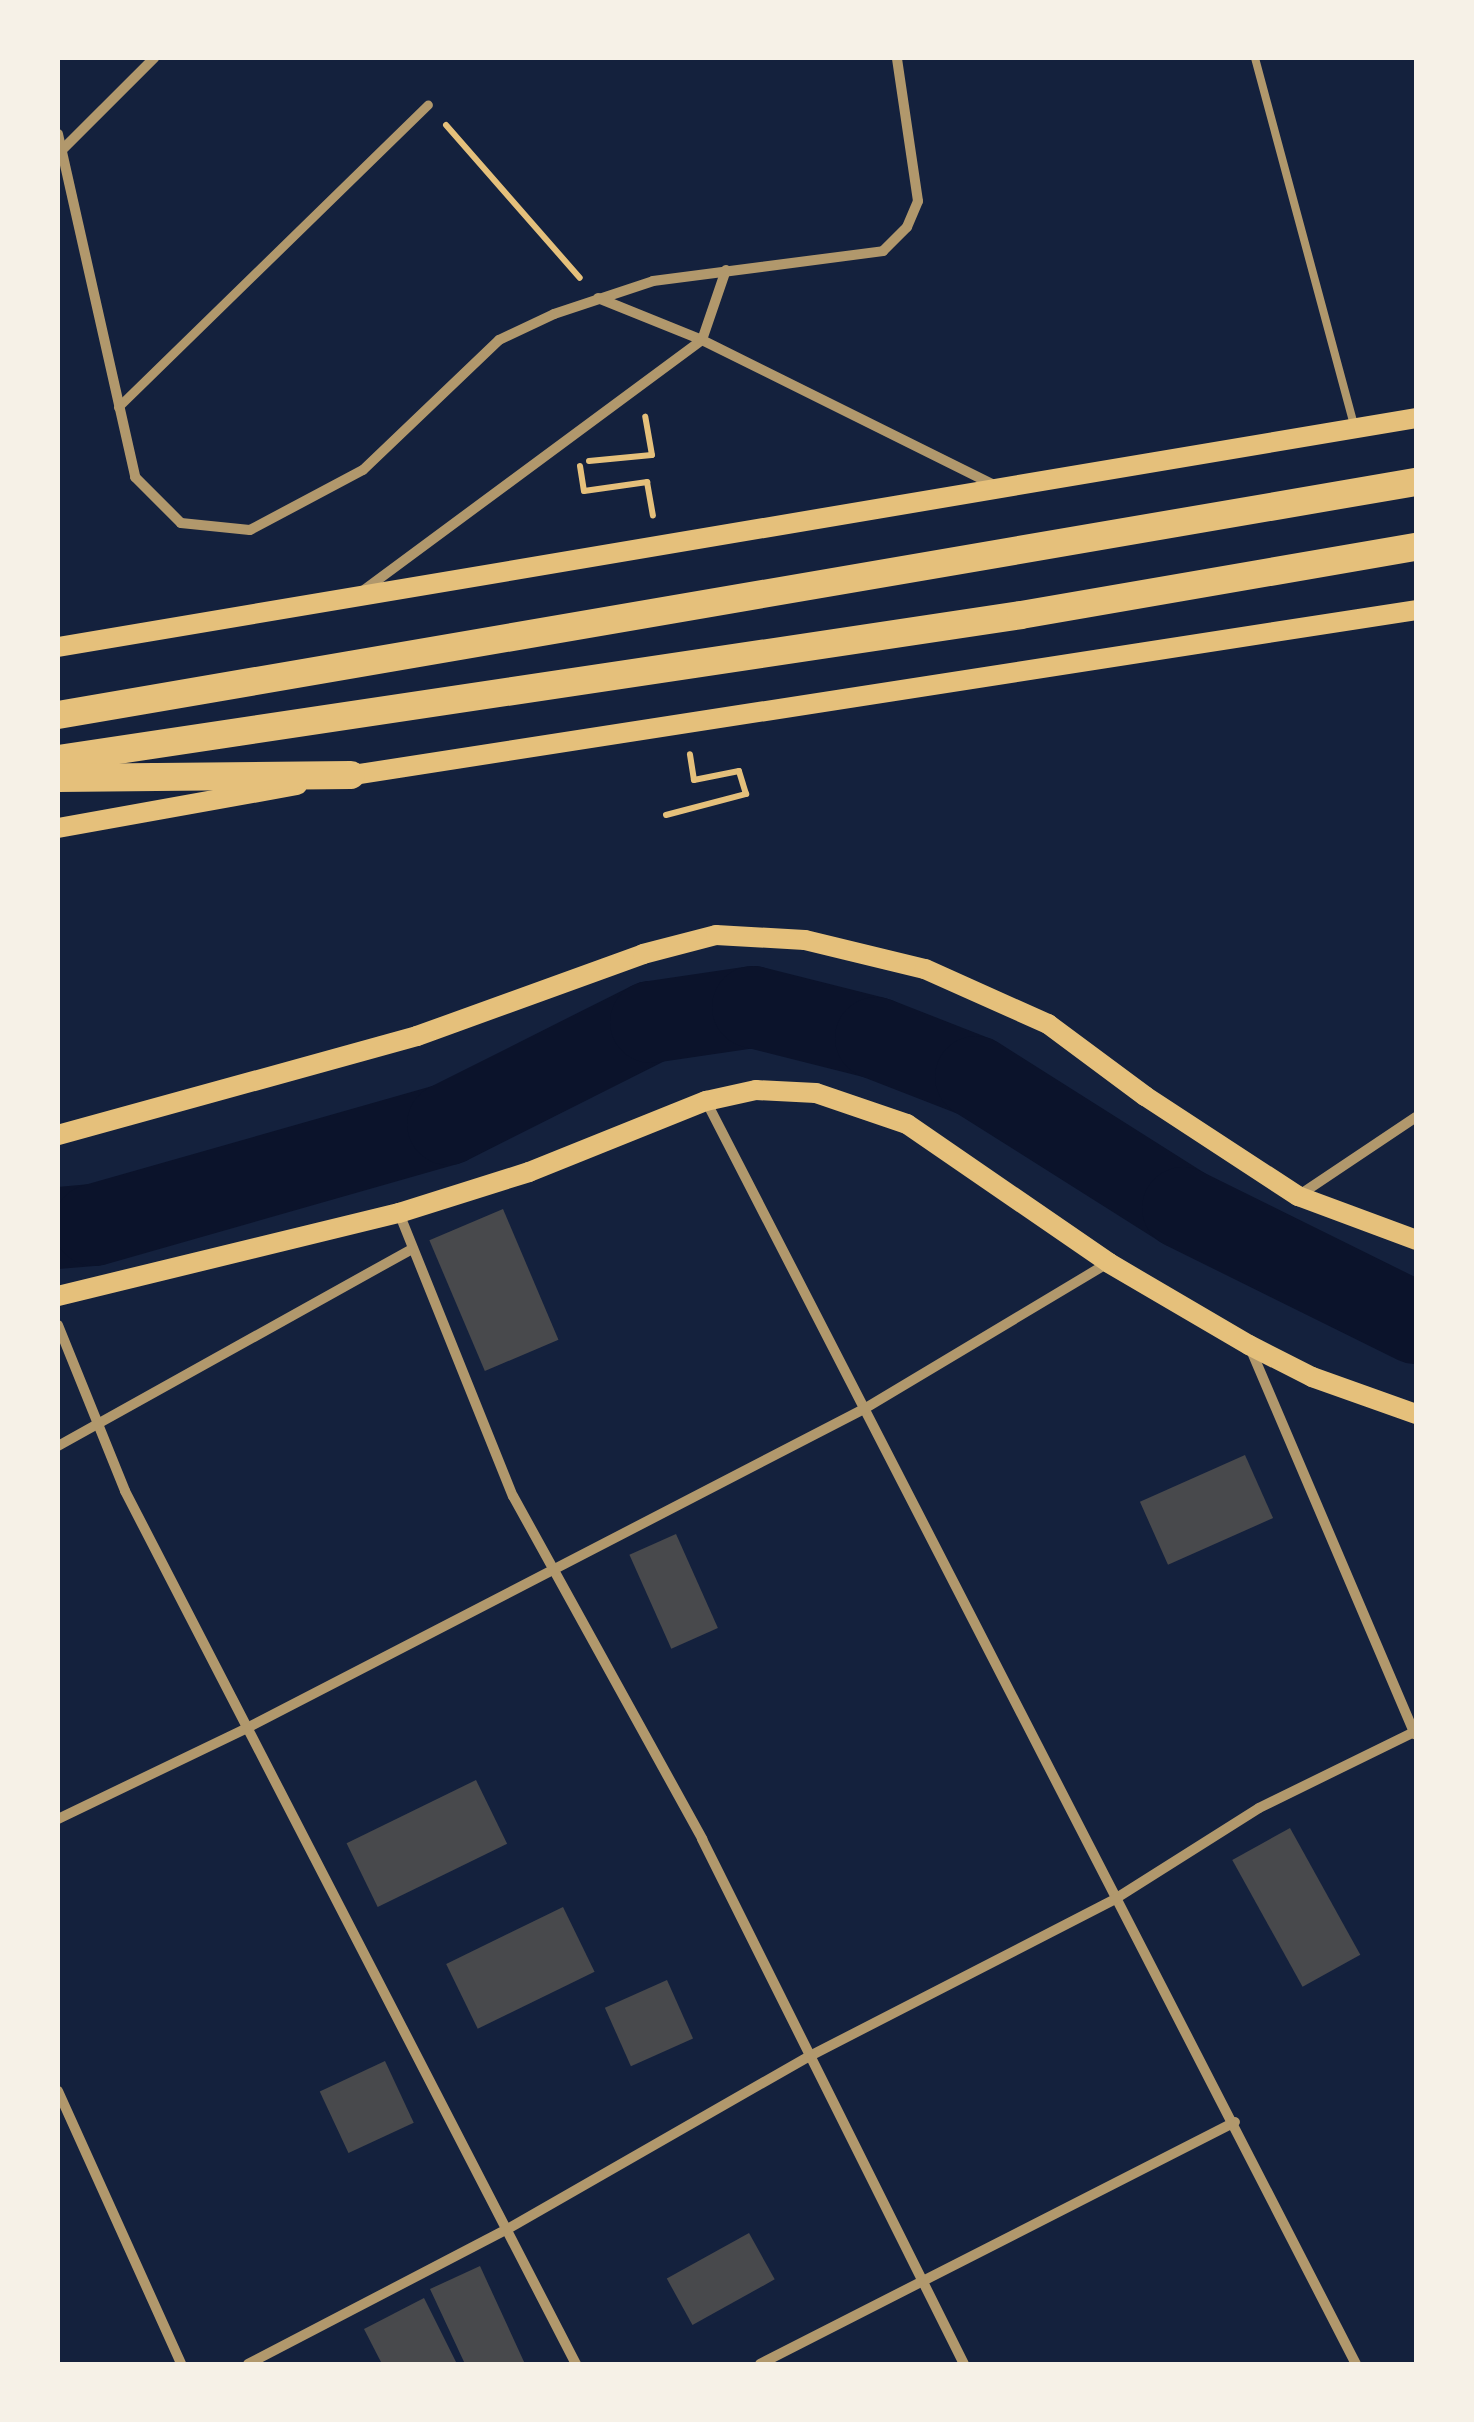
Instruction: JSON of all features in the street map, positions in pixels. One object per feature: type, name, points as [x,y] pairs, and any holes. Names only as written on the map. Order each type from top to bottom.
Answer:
[{"type":"highway","points":[[58,715],[1416,482]]},
{"type":"highway","points":[[58,759],[1021,614],[1416,547]]},
{"type":"highway","points":[[58,778],[352,775]]},
{"type":"main road","points":[[58,647],[1416,418]]},
{"type":"main road","points":[[58,828],[352,775],[1416,610]]},
{"type":"main road","points":[[58,1135],[417,1036],[661,950],[716,935],[788,939],[925,969],[1048,1024],[1298,1196],[1416,1240]]},
{"type":"main road","points":[[58,1296],[399,1212],[529,1172],[706,1102],[756,1090],[816,1093],[907,1124],[1109,1262],[1248,1345],[1312,1377],[1416,1414]]},
{"type":"street","points":[[61,151],[154,58]]},
{"type":"street","points":[[58,134],[135,477],[181,523],[250,530],[363,470],[499,340],[597,298],[726,270],[883,251],[907,227],[918,200],[896,58]]},
{"type":"street","points":[[118,407],[428,104]]},
{"type":"street","points":[[354,597],[702,340],[726,270]]},
{"type":"street","points":[[597,298],[702,340],[999,488]]},
{"type":"street","points":[[706,1102],[1115,1900],[1235,2122],[1354,2361],[1337,2364]]},
{"type":"street","points":[[1298,1196],[1416,1117]]},
{"type":"street","points":[[399,1212],[410,1250],[552,1573],[702,1839],[964,2364]]},
{"type":"street","points":[[58,1446],[95,1430],[410,1250]]},
{"type":"street","points":[[58,1819],[552,1573],[864,1409],[1109,1262]]},
{"type":"street","points":[[58,1325],[95,1430],[504,2231],[576,2364]]},
{"type":"street","points":[[248,2364],[504,2231],[808,2057],[1115,1900],[1258,1808],[1415,1734],[1248,1345]]},
{"type":"street","points":[[58,2091],[181,2364]]},
{"type":"street","points":[[760,2364],[1235,2122]]},
{"type":"lane","points":[[1256,58],[1355,428]]},
{"type":"path","points":[[428,104],[597,298]]},
{"type":"building","points":[[503,1209],[558,1340],[485,1371],[429,1240]]},
{"type":"building","points":[[1245,1455],[1273,1518],[1168,1565],[1140,1502]]},
{"type":"building","points":[[676,1534],[718,1628],[671,1649],[629,1555]]},
{"type":"building","points":[[476,1780],[507,1844],[378,1907],[347,1843]]},
{"type":"building","points":[[1290,1828],[1360,1955],[1303,1987],[1232,1860]]},
{"type":"building","points":[[563,1907],[595,1972],[478,2029],[446,1964]]},
{"type":"building","points":[[667,1980],[693,2038],[631,2066],[605,2008]]},
{"type":"building","points":[[385,2061],[414,2123],[348,2153],[320,2091]]},
{"type":"building","points":[[749,2233],[775,2279],[692,2325],[667,2279]]},
{"type":"building","points":[[480,2266],[525,2364],[465,2364],[430,2289]]},
{"type":"building","points":[[424,2298],[457,2364],[382,2364],[364,2329]]},
{"type":"waterway","points":[[58,1228],[94,1225],[448,1124],[651,1022],[753,1007],[876,1038],[976,1077],[1183,1208],[1416,1323]]}]
